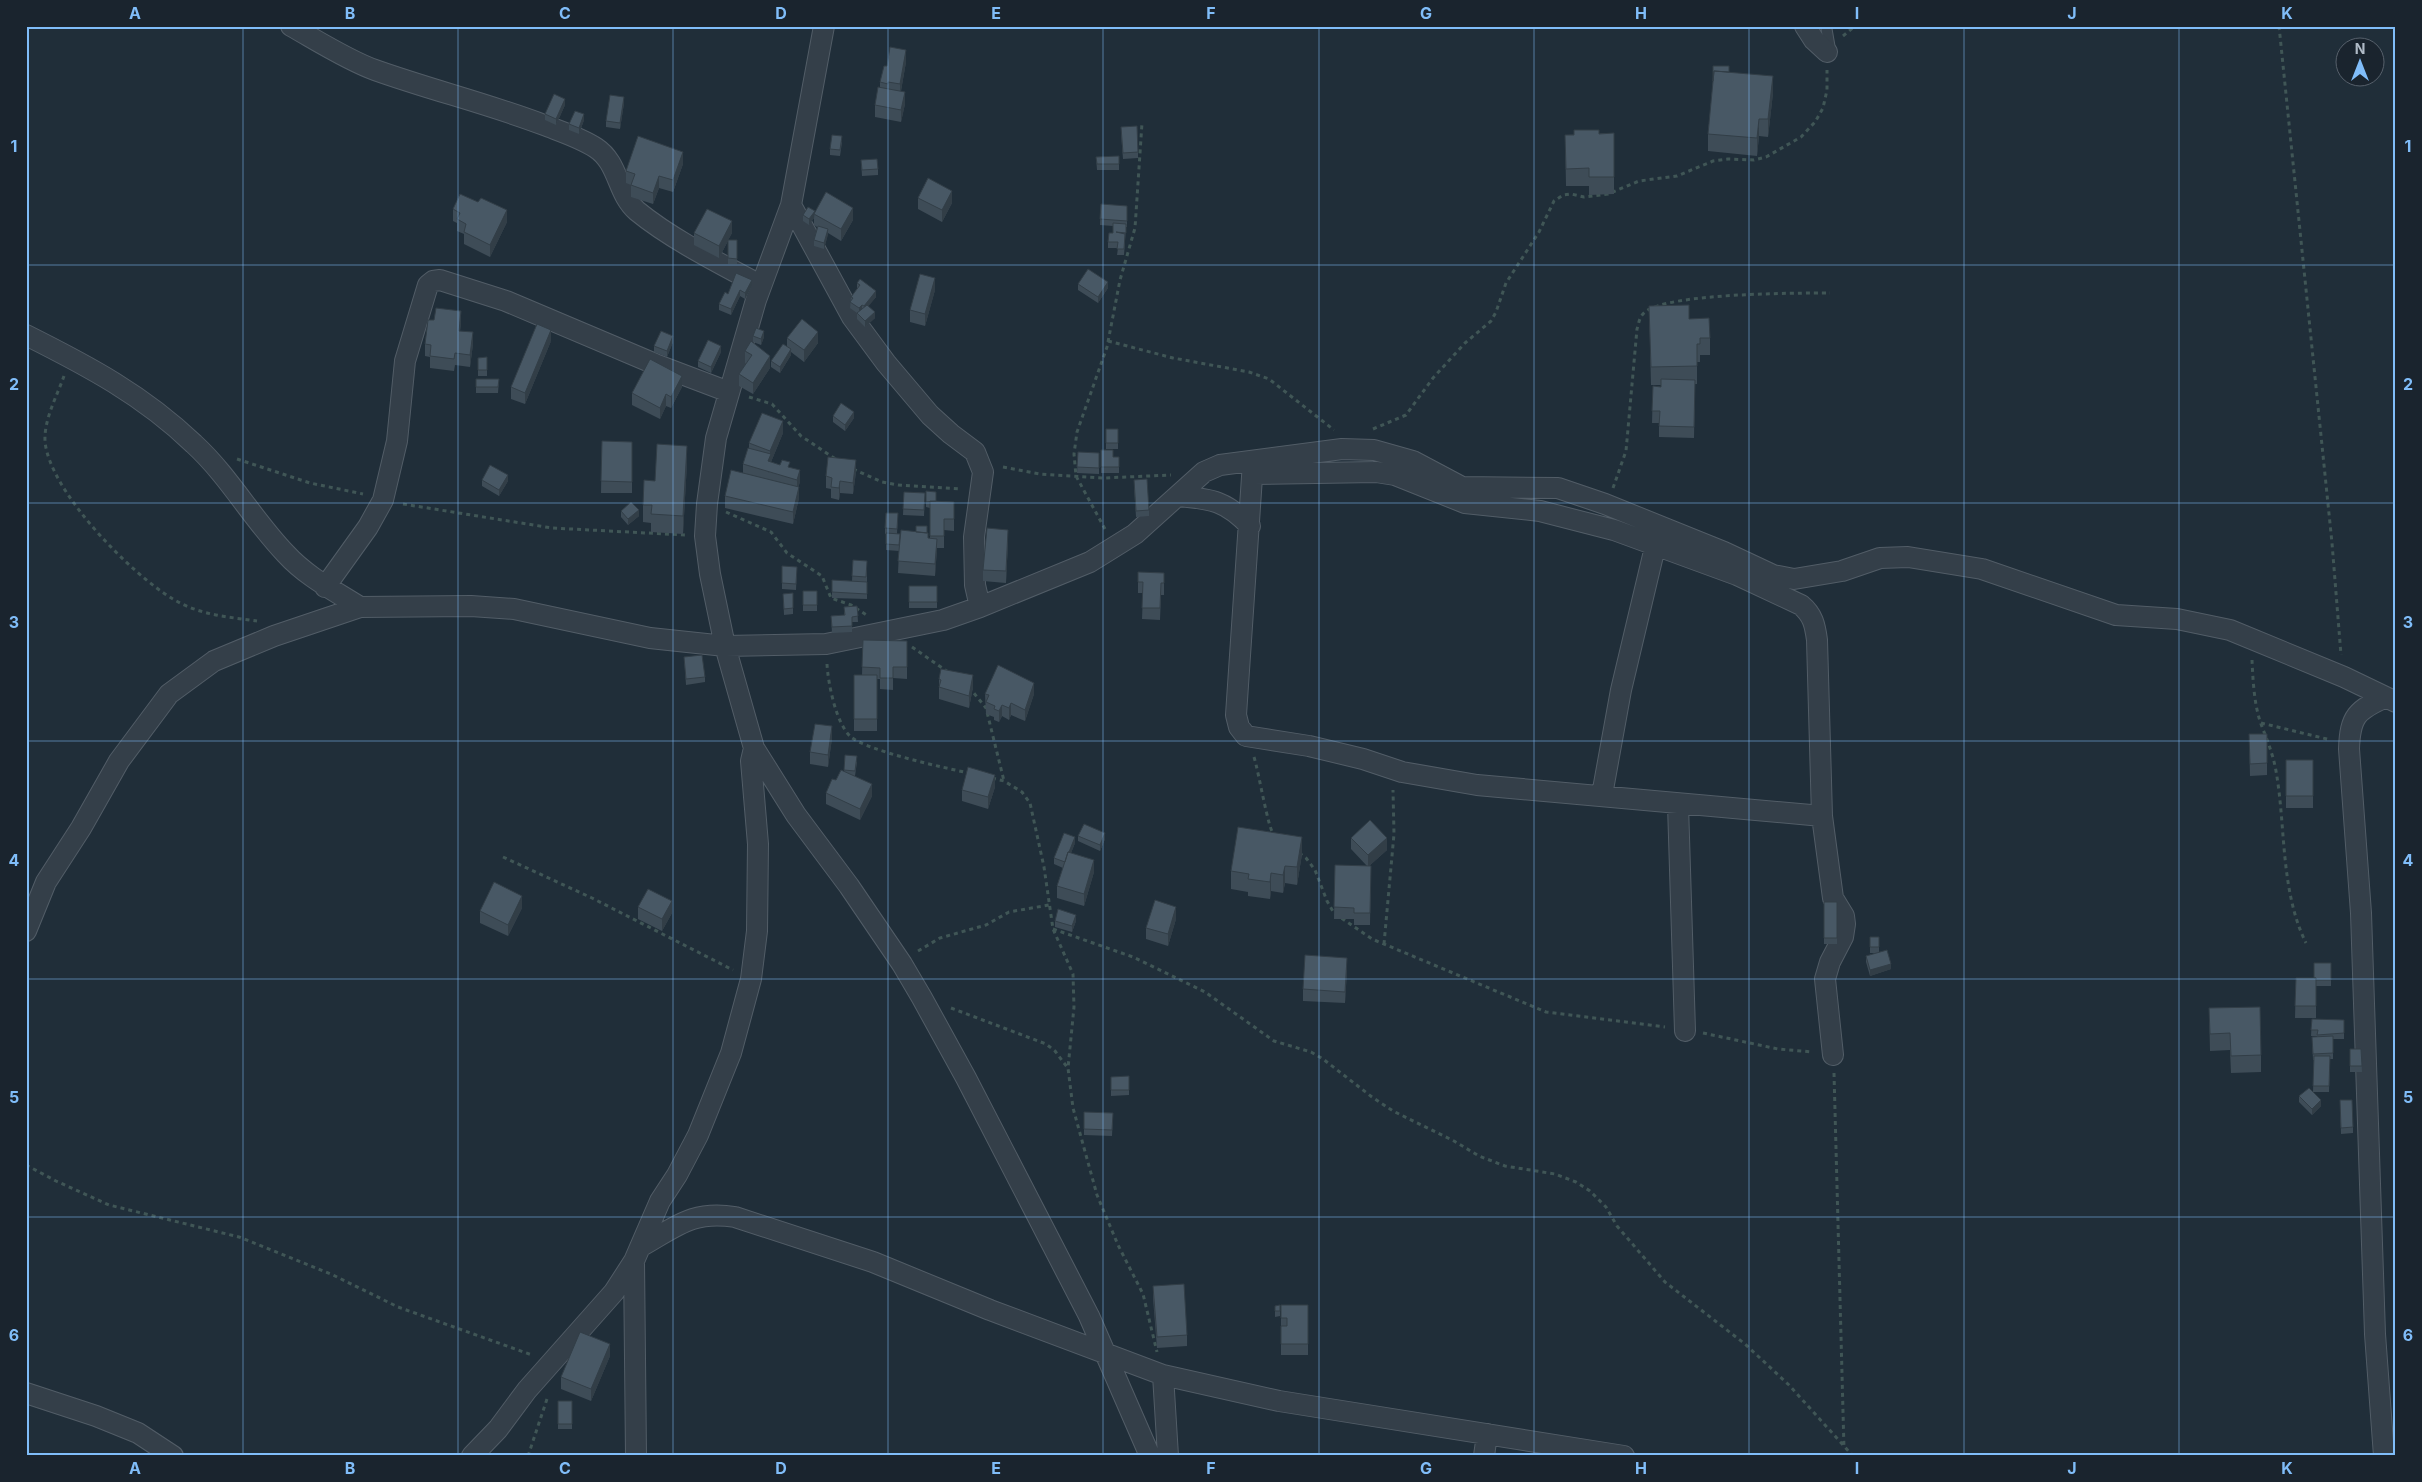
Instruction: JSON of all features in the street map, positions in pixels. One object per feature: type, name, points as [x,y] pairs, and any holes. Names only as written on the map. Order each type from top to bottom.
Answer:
[{"type":"street","points":[[291,26],[364,66],[526,118],[577,138],[597,149],[608,158],[615,170],[623,192],[636,210],[678,238],[760,285]]},
{"type":"street","points":[[824,26],[791,205],[760,285],[716,438],[707,504],[705,536],[710,574],[725,646],[754,748],[796,815],[849,886],[902,964],[922,998],[966,1078],[1089,1316],[1150,1456]]},
{"type":"street","points":[[1805,26],[1814,40],[1828,50]]},
{"type":"street","points":[[791,205],[852,317],[886,363],[930,415],[951,434],[976,452],[983,472],[974,537],[975,585],[980,607]]},
{"type":"street","points":[[325,587],[368,527],[384,500],[397,441],[405,361],[428,285],[433,280],[440,280],[506,301],[655,364],[728,392]]},
{"type":"street","points":[[26,336],[70,357],[128,390],[194,444],[287,556],[325,587],[360,607]]},
{"type":"street","points":[[1253,467],[1342,449],[1374,450],[1413,461],[1462,487],[1543,486],[1558,488],[1605,504],[1724,552],[1773,575],[1794,579],[1842,571],[1880,558],[1908,557],[1982,569],[2116,614],[2206,624],[2251,639],[2344,677],[2391,699]]},
{"type":"street","points":[[26,931],[46,882],[81,828],[119,761],[169,694],[214,661],[310,622],[360,607],[443,605],[514,609],[650,638],[725,646],[826,644],[943,620],[1090,562],[1135,534],[1204,472],[1220,464],[1376,472],[1414,481],[1447,498],[1465,503],[1540,510],[1614,530],[1655,547],[1737,575],[1801,605],[1810,613],[1818,640],[1822,816],[1829,882],[1833,898],[1844,916],[1845,924],[1842,937],[1830,962],[1825,979],[1833,1055]]},
{"type":"street","points":[[1253,467],[1236,715],[1238,727],[1246,736],[1308,746],[1393,769],[1477,785],[1602,795],[1678,805],[1822,816]]},
{"type":"street","points":[[1179,496],[1219,502],[1234,510],[1250,526]]},
{"type":"street","points":[[1602,795],[1621,690],[1655,547]]},
{"type":"street","points":[[2384,1456],[2375,1334],[2361,914],[2350,730],[2355,717],[2364,706],[2391,699]]},
{"type":"street","points":[[472,1456],[498,1429],[527,1390],[614,1292],[637,1254],[660,1202],[677,1175],[698,1134],[731,1052],[752,979],[757,931],[758,844],[751,761],[754,748]]},
{"type":"street","points":[[1678,805],[1686,1030]]},
{"type":"street","points":[[26,890],[46,882]]},
{"type":"street","points":[[637,1254],[698,1216],[714,1214],[735,1217],[873,1262],[1163,1375],[1279,1400],[1624,1456]]},
{"type":"street","points":[[636,1456],[637,1254]]},
{"type":"street","points":[[1163,1375],[1168,1456]]},
{"type":"street","points":[[26,1393],[96,1416],[138,1433],[174,1456]]},
{"type":"street","points":[[1484,1456],[1486,1434]]},
{"type":"lane","points":[[1826,26],[1828,50]]},
{"type":"path","points":[[1368,430],[1406,415],[1433,378],[1465,343],[1491,321],[1506,283],[1539,232],[1554,200],[1563,195],[1571,194],[1584,197],[1608,194],[1639,181],[1677,176],[1713,161],[1728,159],[1754,160],[1766,157],[1783,148],[1801,137],[1816,122],[1823,108],[1827,90],[1828,50],[1855,26]]},
{"type":"path","points":[[2279,26],[2344,677]]},
{"type":"path","points":[[1116,545],[1099,520],[1076,476],[1074,454],[1077,432],[1108,341],[1120,280],[1135,228],[1142,123]]},
{"type":"path","points":[[1605,504],[1619,477],[1626,452],[1637,329],[1640,318],[1645,312],[1669,302],[1688,300],[1784,292],[1830,293]]},
{"type":"path","points":[[1108,341],[1173,358],[1249,372],[1269,379],[1349,440],[1342,449]]},
{"type":"path","points":[[70,357],[48,418],[45,440],[50,460],[72,501],[102,537],[139,575],[174,600],[210,615],[259,621]]},
{"type":"path","points":[[728,392],[772,404],[801,436],[839,462]]},
{"type":"path","points":[[976,452],[1007,469],[1040,474],[1104,478],[1204,472]]},
{"type":"path","points":[[229,456],[310,483],[384,500],[552,528],[705,536]]},
{"type":"path","points":[[846,465],[866,476],[898,486],[950,487],[981,492]]},
{"type":"path","points":[[707,504],[771,532],[787,553],[822,576],[831,598],[863,611],[888,631],[950,674]]},
{"type":"path","points":[[2251,639],[2252,676],[2261,723],[2271,745],[2278,779],[2291,899],[2298,926],[2306,943]]},
{"type":"path","points":[[826,644],[827,670],[834,703],[843,725],[851,737],[870,746],[900,755],[976,774]]},
{"type":"path","points":[[965,684],[977,694],[986,708],[1004,781]]},
{"type":"path","points":[[2261,723],[2325,737],[2350,749]]},
{"type":"path","points":[[1246,736],[1258,768],[1269,830],[1280,842]]},
{"type":"path","points":[[1384,944],[1394,834],[1393,769]]},
{"type":"path","points":[[985,776],[1004,781],[1022,792],[1030,803],[1053,929],[1056,940],[1069,964],[1073,981],[1074,1007],[1068,1068],[1073,1108],[1097,1195],[1118,1245],[1143,1294],[1163,1375]]},
{"type":"path","points":[[1294,849],[1306,858],[1315,870],[1327,902],[1334,913],[1372,939],[1546,1012],[1686,1030],[1778,1049],[1833,1055],[1844,1449]]},
{"type":"path","points":[[503,856],[592,898],[699,955],[752,979]]},
{"type":"path","points":[[902,964],[924,946],[940,938],[986,925],[1009,912],[1050,905]]},
{"type":"path","points":[[1053,929],[1133,957],[1198,988],[1274,1041],[1311,1052],[1323,1059],[1372,1098],[1479,1156],[1505,1166],[1555,1174],[1576,1182],[1590,1191],[1606,1207],[1617,1226],[1664,1282],[1746,1344],[1789,1385],[1844,1449],[1853,1456]]},
{"type":"path","points":[[922,998],[1046,1044],[1055,1051],[1068,1068]]},
{"type":"path","points":[[26,1165],[109,1205],[239,1237],[333,1275],[398,1306],[553,1362]]},
{"type":"path","points":[[528,1456],[549,1394]]},
{"type":"building","points":[[890,47],[906,50],[900,84],[880,82],[884,66],[887,66]]},
{"type":"building","points":[[1713,66],[1729,66],[1729,72],[1714,71],[1713,81]]},
{"type":"building","points":[[1714,71],[1773,76],[1768,119],[1759,119],[1757,138],[1708,134]]},
{"type":"building","points":[[878,87],[905,92],[901,110],[875,105]]},
{"type":"building","points":[[554,94],[565,99],[556,119],[545,114]]},
{"type":"building","points":[[610,95],[624,97],[620,123],[606,121]]},
{"type":"building","points":[[575,111],[584,114],[579,128],[569,124]]},
{"type":"building","points":[[1137,126],[1138,152],[1123,153],[1121,127]]},
{"type":"building","points":[[1574,130],[1599,130],[1599,134],[1614,133],[1614,177],[1589,177],[1589,168],[1566,169],[1565,135],[1574,135]]},
{"type":"building","points":[[832,135],[842,136],[840,150],[830,149]]},
{"type":"building","points":[[638,136],[683,152],[673,180],[659,176],[653,193],[631,185],[635,174],[626,171]]},
{"type":"building","points":[[1119,156],[1119,164],[1097,164],[1096,157]]},
{"type":"building","points":[[877,159],[878,169],[862,170],[861,160]]},
{"type":"building","points":[[928,178],[952,191],[942,210],[918,198]]},
{"type":"building","points":[[826,192],[853,208],[841,229],[814,214]]},
{"type":"building","points":[[460,194],[478,202],[481,198],[507,210],[490,245],[464,232],[466,224],[457,219],[460,213],[453,209]]},
{"type":"building","points":[[1101,204],[1127,206],[1127,221],[1100,219]]},
{"type":"building","points":[[808,207],[815,211],[809,219],[803,215]]},
{"type":"building","points":[[707,209],[732,221],[719,246],[694,233]]},
{"type":"building","points":[[1113,223],[1126,224],[1126,233],[1116,232],[1125,234],[1124,249],[1117,249],[1118,242],[1108,242],[1109,233],[1113,233]]},
{"type":"building","points":[[818,226],[828,229],[824,243],[814,240]]},
{"type":"building","points":[[728,240],[737,240],[737,259],[728,258]]},
{"type":"building","points":[[1088,269],[1108,282],[1098,297],[1078,284]]},
{"type":"building","points":[[736,273],[752,280],[745,293],[740,290],[731,309],[719,304],[725,292],[728,294]]},
{"type":"building","points":[[920,274],[935,278],[925,314],[910,310]]},
{"type":"building","points":[[860,279],[876,291],[864,306],[862,305],[859,308],[850,302],[853,298],[851,297],[860,285],[857,283]]},
{"type":"building","points":[[867,305],[875,312],[865,321],[857,313]]},
{"type":"building","points":[[1689,305],[1689,319],[1709,318],[1710,338],[1700,338],[1700,344],[1697,344],[1697,366],[1651,367],[1649,306]]},
{"type":"building","points":[[436,308],[461,311],[459,331],[473,332],[470,355],[455,353],[454,359],[430,356],[431,345],[425,344],[428,320],[434,320]]},
{"type":"building","points":[[802,319],[818,332],[804,350],[787,338]]},
{"type":"building","points":[[537,324],[551,330],[525,393],[511,387]]},
{"type":"building","points":[[756,328],[764,331],[761,339],[753,336]]},
{"type":"building","points":[[661,331],[673,336],[667,351],[654,346]]},
{"type":"building","points":[[708,340],[721,346],[711,367],[698,361]]},
{"type":"building","points":[[751,341],[770,356],[753,383],[739,374],[752,355],[745,351]]},
{"type":"building","points":[[783,344],[791,349],[780,367],[771,361]]},
{"type":"building","points":[[487,357],[487,370],[478,370],[478,358]]},
{"type":"building","points":[[650,359],[682,376],[671,397],[666,394],[660,408],[632,393]]},
{"type":"building","points":[[476,379],[499,379],[498,387],[476,387]]},
{"type":"building","points":[[1661,379],[1695,380],[1694,427],[1659,426],[1660,411],[1652,411],[1653,386],[1661,387]]},
{"type":"building","points":[[841,403],[854,412],[845,425],[833,416]]},
{"type":"building","points":[[762,413],[783,421],[770,451],[749,443]]},
{"type":"building","points":[[1106,429],[1118,429],[1118,443],[1106,443]]},
{"type":"building","points":[[602,441],[632,442],[632,482],[601,481]]},
{"type":"building","points":[[657,444],[687,446],[683,516],[651,514],[652,505],[643,505],[644,480],[655,481]]},
{"type":"building","points":[[748,448],[771,454],[768,461],[780,465],[782,460],[790,462],[788,467],[800,470],[797,480],[743,464]]},
{"type":"building","points":[[1101,450],[1113,450],[1113,457],[1119,457],[1119,467],[1101,467]]},
{"type":"building","points":[[1078,452],[1099,453],[1099,468],[1077,467]]},
{"type":"building","points":[[828,457],[856,460],[853,483],[840,481],[839,488],[831,487],[832,478],[826,476]]},
{"type":"building","points":[[490,465],[508,475],[499,490],[482,480]]},
{"type":"building","points":[[731,470],[799,487],[793,512],[725,496]]},
{"type":"building","points":[[1147,479],[1149,510],[1136,511],[1134,480]]},
{"type":"building","points":[[926,491],[936,492],[936,501],[926,502]]},
{"type":"building","points":[[904,492],[925,493],[924,510],[903,509]]},
{"type":"building","points":[[930,501],[954,502],[954,519],[944,519],[944,536],[930,536]]},
{"type":"building","points":[[631,502],[639,510],[628,519],[621,511]]},
{"type":"building","points":[[886,513],[898,513],[897,529],[885,528]]},
{"type":"building","points":[[916,526],[927,526],[927,533],[916,532]]},
{"type":"building","points":[[987,528],[1008,530],[1006,571],[983,570]]},
{"type":"building","points":[[901,530],[928,533],[928,538],[937,539],[935,564],[898,561]]},
{"type":"building","points":[[886,533],[900,534],[899,545],[886,544]]},
{"type":"building","points":[[853,560],[867,561],[866,577],[852,576]]},
{"type":"building","points":[[782,566],[797,567],[796,584],[782,583]]},
{"type":"building","points":[[1138,572],[1164,573],[1164,583],[1161,583],[1160,608],[1142,608],[1143,582],[1138,582]]},
{"type":"building","points":[[832,580],[867,582],[867,594],[832,592]]},
{"type":"building","points":[[909,586],[937,586],[937,602],[909,602]]},
{"type":"building","points":[[803,591],[817,591],[817,605],[803,605]]},
{"type":"building","points":[[793,593],[793,608],[784,609],[783,594]]},
{"type":"building","points":[[857,606],[858,616],[852,617],[852,626],[832,627],[831,616],[845,615],[844,607]]},
{"type":"building","points":[[863,640],[907,641],[907,667],[893,667],[893,678],[880,678],[880,668],[862,667]]},
{"type":"building","points":[[702,655],[705,677],[686,679],[684,657]]},
{"type":"building","points":[[998,665],[1034,683],[1025,710],[1011,703],[1009,708],[1002,705],[999,711],[994,709],[995,706],[986,702],[989,695],[985,694]]},
{"type":"building","points":[[941,669],[973,675],[969,696],[939,687]]},
{"type":"building","points":[[854,675],[877,675],[877,719],[854,719]]},
{"type":"building","points":[[815,724],[832,726],[828,755],[810,752]]},
{"type":"building","points":[[2249,734],[2267,734],[2267,763],[2250,764]]},
{"type":"building","points":[[845,755],[857,756],[855,771],[844,770]]},
{"type":"building","points":[[2286,760],[2313,760],[2313,796],[2286,796]]},
{"type":"building","points":[[968,767],[995,775],[988,797],[962,790]]},
{"type":"building","points":[[841,770],[872,784],[860,809],[826,793],[832,779],[836,780]]},
{"type":"building","points":[[1370,820],[1387,838],[1368,855],[1351,838]]},
{"type":"building","points":[[1084,824],[1105,833],[1100,845],[1078,836]]},
{"type":"building","points":[[1238,827],[1302,837],[1297,867],[1285,866],[1283,875],[1271,873],[1270,882],[1248,879],[1249,874],[1231,871]]},
{"type":"building","points":[[1064,833],[1075,837],[1065,862],[1054,858]]},
{"type":"building","points":[[1068,852],[1094,860],[1084,894],[1057,886]]},
{"type":"building","points":[[1335,865],[1371,866],[1370,913],[1354,913],[1354,908],[1334,907]]},
{"type":"building","points":[[494,882],[522,896],[508,925],[480,911]]},
{"type":"building","points":[[648,889],[672,901],[662,919],[638,907]]},
{"type":"building","points":[[1155,900],[1176,907],[1168,934],[1146,928]]},
{"type":"building","points":[[1824,902],[1837,902],[1837,938],[1824,938]]},
{"type":"building","points":[[1058,909],[1076,915],[1072,926],[1055,921]]},
{"type":"building","points":[[1870,937],[1879,937],[1879,947],[1870,947]]},
{"type":"building","points":[[1887,950],[1891,964],[1870,970],[1866,956]]},
{"type":"building","points":[[1305,955],[1347,958],[1345,992],[1303,989]]},
{"type":"building","points":[[2314,963],[2331,963],[2331,980],[2316,980],[2314,978]]},
{"type":"building","points":[[2296,978],[2316,978],[2316,1006],[2295,1006]]},
{"type":"building","points":[[2260,1007],[2261,1055],[2231,1056],[2230,1033],[2210,1034],[2209,1008]]},
{"type":"building","points":[[2312,1019],[2344,1020],[2344,1033],[2317,1035],[2318,1030],[2311,1030]]},
{"type":"building","points":[[2333,1036],[2333,1053],[2313,1054],[2312,1037]]},
{"type":"building","points":[[2350,1049],[2361,1049],[2362,1066],[2350,1066]]},
{"type":"building","points":[[2314,1056],[2330,1056],[2329,1086],[2313,1086]]},
{"type":"building","points":[[1129,1076],[1129,1090],[1111,1090],[1111,1077]]},
{"type":"building","points":[[2309,1088],[2321,1100],[2312,1109],[2299,1096]]},
{"type":"building","points":[[2340,1100],[2352,1100],[2353,1127],[2341,1128]]},
{"type":"building","points":[[1084,1112],[1113,1113],[1112,1130],[1084,1129]]},
{"type":"building","points":[[1184,1284],[1187,1335],[1157,1337],[1153,1286]]},
{"type":"building","points":[[1280,1305],[1280,1311],[1275,1311],[1275,1306]]},
{"type":"building","points":[[1281,1305],[1308,1305],[1308,1344],[1281,1344],[1281,1326],[1287,1326],[1287,1318],[1281,1318]]},
{"type":"building","points":[[580,1332],[610,1344],[591,1389],[561,1377]]},
{"type":"building","points":[[558,1401],[572,1401],[572,1424],[558,1424]]}]
